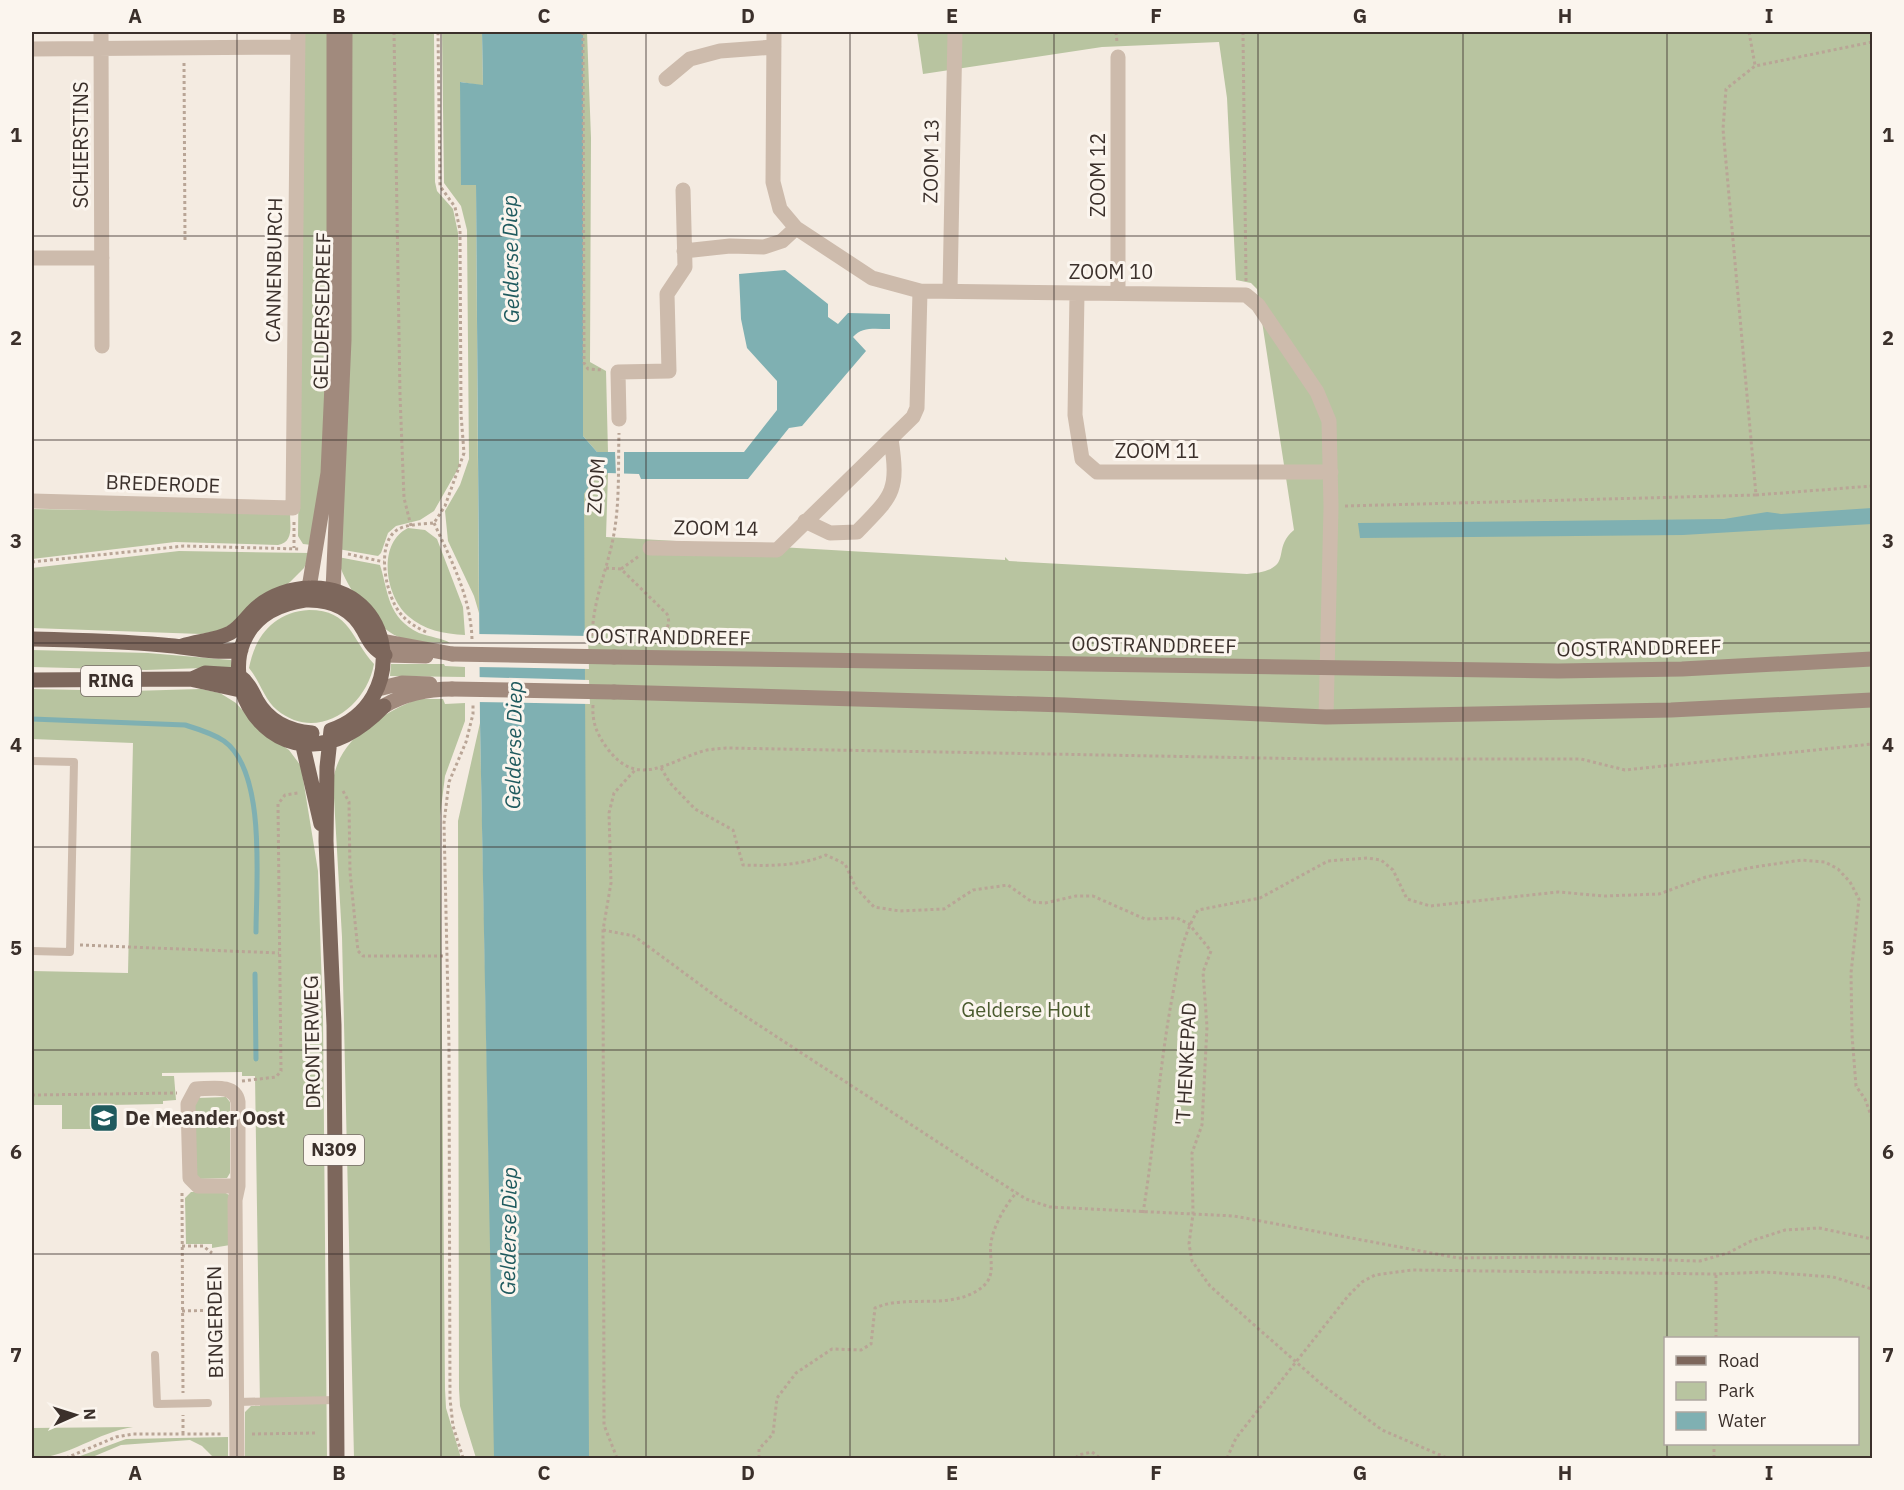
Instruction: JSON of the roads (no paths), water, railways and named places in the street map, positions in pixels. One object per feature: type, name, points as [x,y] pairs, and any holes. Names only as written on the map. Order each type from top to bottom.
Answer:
[{"type":"main road","name":"GELDERSEDREEF","points":[[307,594],[328,473],[334,340],[334,32]]},
{"type":"main road","name":"GELDERSEDREEF","points":[[333,590],[344,340],[345,32]]},
{"type":"main road","name":"RING","points":[[32,680],[190,679],[205,674],[239,682],[242,650],[250,633],[266,615],[307,594],[333,590],[361,606],[375,624],[383,648],[373,647],[355,617],[347,610],[328,601],[307,594],[293,590],[267,600],[234,631],[182,646]]},
{"type":"main road","name":"RING","points":[[32,639],[182,646],[205,652],[242,650]]},
{"type":"main road","name":"OOSTRANDDREEF","points":[[383,648],[422,657],[435,653],[1328,669],[1682,669],[1872,659]]},
{"type":"main road","points":[[239,682],[248,685],[262,710],[279,724],[301,732],[330,736],[359,714],[378,689],[382,679],[383,648]]},
{"type":"main road","points":[[239,682],[252,715],[262,726],[273,734],[302,742],[360,729],[384,706],[398,698],[446,689],[1065,705],[1326,717],[1671,710],[1872,700]]},
{"type":"main road","points":[[378,689],[402,683],[428,683],[446,689]]},
{"type":"main road","name":"DRONTERWEG","points":[[330,736],[326,841],[334,1025],[337,1458]]},
{"type":"main road","name":"DRONTERWEG","points":[[302,742],[326,841]]},
{"type":"street","name":"SCHIERSTINS","points":[[101,32],[102,346]]},
{"type":"street","name":"ZOOM 13","points":[[950,290],[955,32]]},
{"type":"street","points":[[32,49],[184,48],[298,39]]},
{"type":"street","name":"CANNENBURCH","points":[[293,508],[298,39]]},
{"type":"street","points":[[666,79],[690,59],[774,39]]},
{"type":"street","name":"ZOOM 10","points":[[774,39],[773,182],[780,209],[796,228],[872,278],[920,291],[1246,295],[1258,305],[1317,392],[1329,421],[1331,472]]},
{"type":"street","name":"ZOOM 12","points":[[1118,57],[1118,292]]},
{"type":"street","points":[[620,419],[618,372],[669,371],[667,294],[685,267],[683,190]]},
{"type":"street","points":[[684,251],[730,246],[764,247],[782,241],[796,228]]},
{"type":"street","points":[[32,258],[102,258]]},
{"type":"street","name":"ZOOM 14","points":[[650,548],[777,550],[913,417],[917,408],[920,291]]},
{"type":"street","name":"ZOOM 11","points":[[1077,294],[1075,415],[1082,459],[1097,472],[1331,472]]},
{"type":"street","points":[[805,521],[830,533],[857,532],[886,502],[894,489],[896,470],[891,439]]},
{"type":"street","points":[[1326,717],[1331,472]]},
{"type":"street","name":"BREDERODE","points":[[32,501],[293,508]]},
{"type":"street","name":"BINGERDEN","points":[[237,1458],[236,1200],[238,1186],[238,1098],[228,1089],[196,1089],[189,1098],[189,1174],[192,1181],[202,1186],[238,1186]]},
{"type":"lane","points":[[32,761],[74,762],[70,952],[32,951]]},
{"type":"lane","points":[[155,1355],[157,1404],[208,1403]]},
{"type":"lane","points":[[237,1402],[336,1400]]},
{"type":"water","name":"Gelderse Diep","points":[[482,32],[583,32],[583,436],[597,452],[744,452],[777,410],[777,381],[747,348],[741,319],[739,274],[785,270],[828,304],[828,317],[838,324],[848,313],[890,314],[890,329],[865,330],[853,337],[866,351],[802,426],[789,428],[748,479],[641,479],[639,474],[608,473],[594,478],[584,494],[589,1458],[494,1458],[480,723],[476,185],[461,185],[460,82],[483,85]]},
{"type":"water","points":[[1872,508],[1872,524],[1683,535],[1360,538],[1358,523],[1724,519],[1767,512],[1781,514]]},
{"type":"waterway","points":[[32,719],[185,725],[210,733],[224,741],[238,756],[247,777],[253,802],[257,859],[256,932]]},
{"type":"waterway","points":[[255,974],[256,1059]]},
{"type":"place","name":"De Meander Oost","points":[[104,1118]]},
{"type":"park label","name":"Gelderse Hout","points":[[1026,1010]]}]
